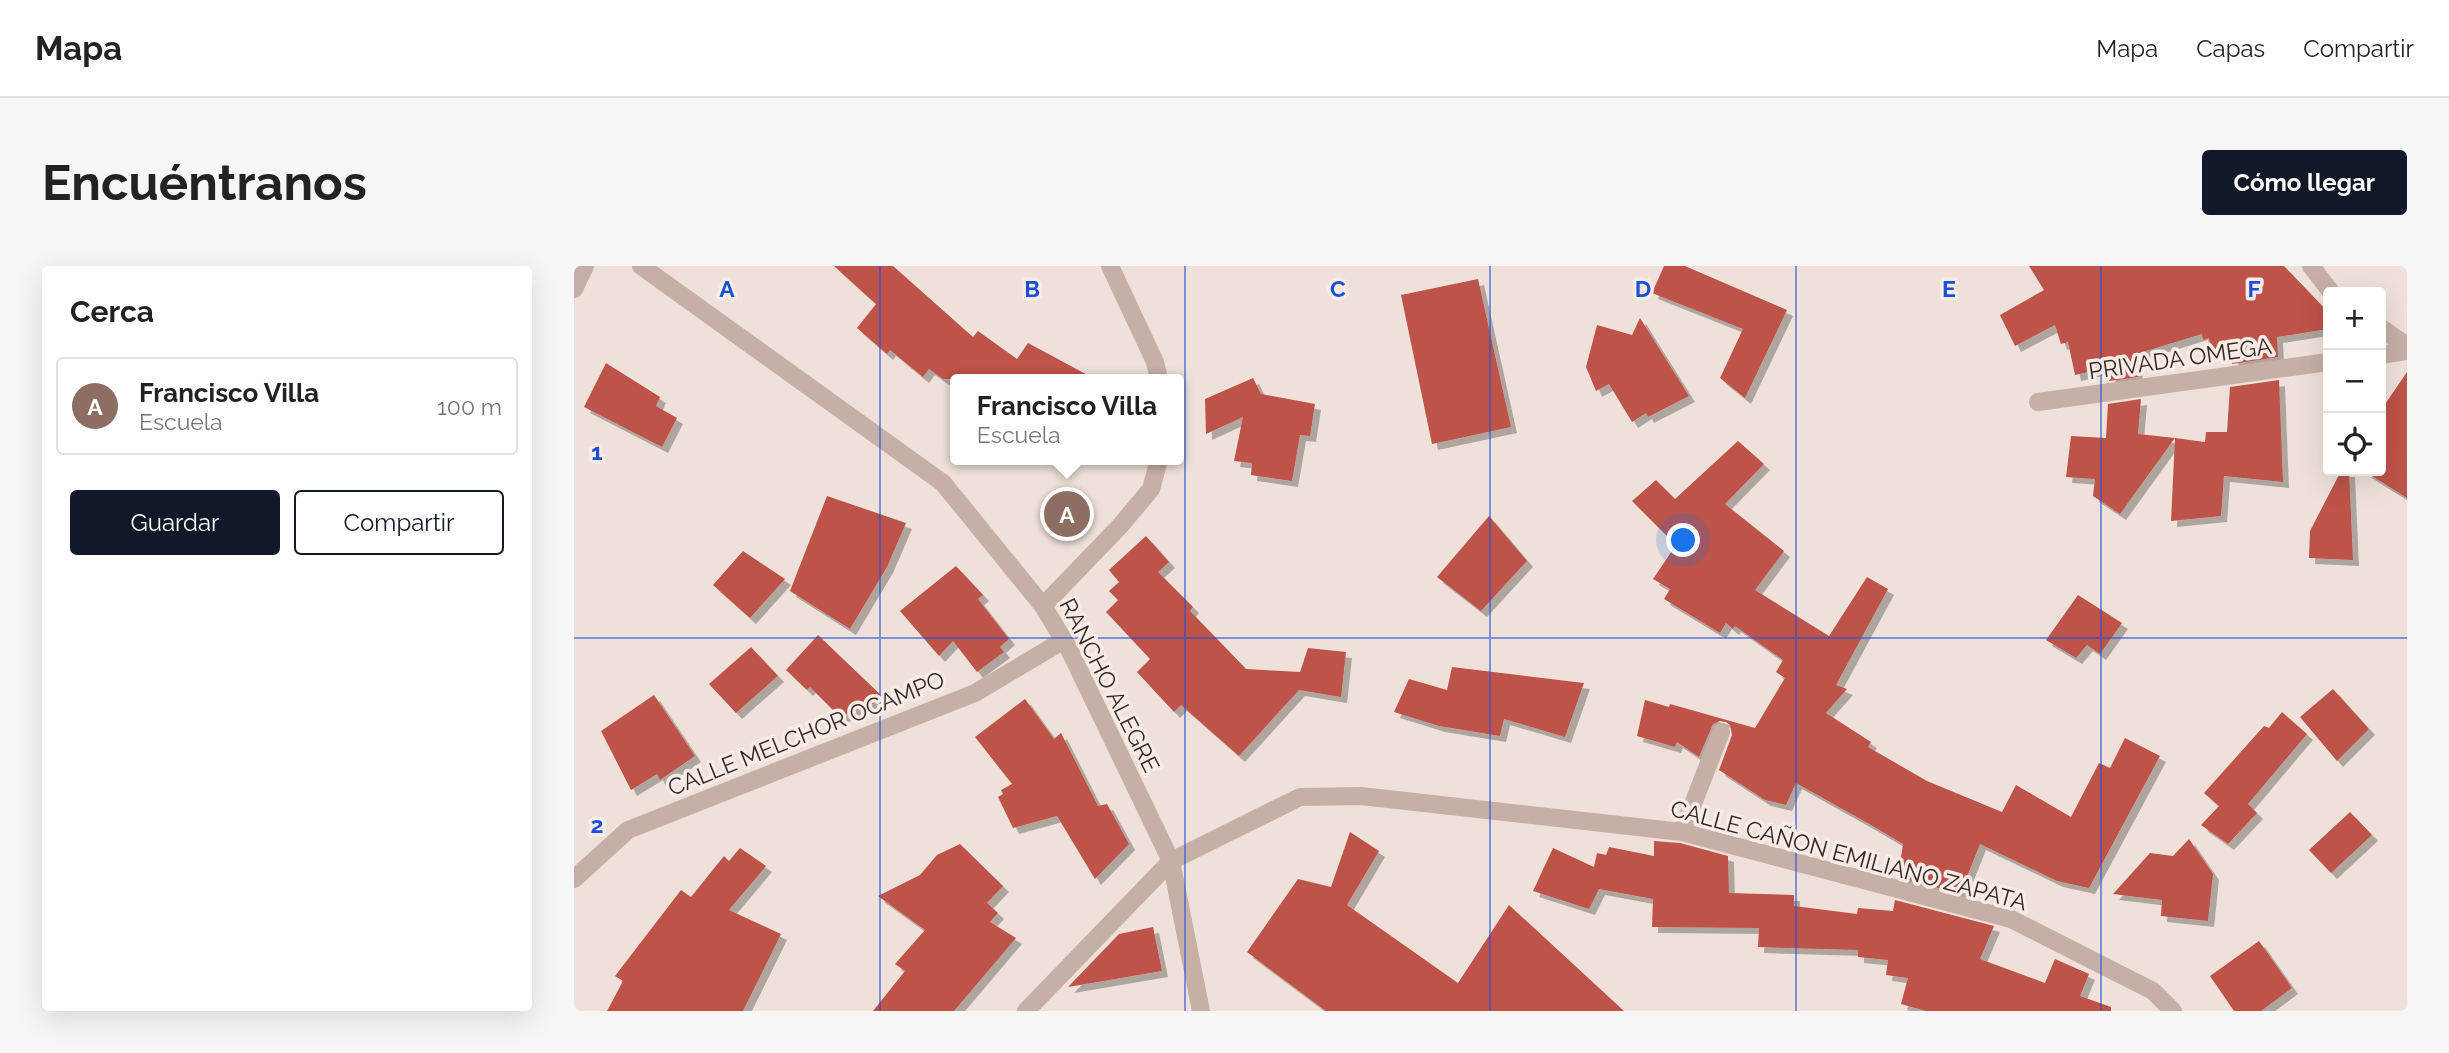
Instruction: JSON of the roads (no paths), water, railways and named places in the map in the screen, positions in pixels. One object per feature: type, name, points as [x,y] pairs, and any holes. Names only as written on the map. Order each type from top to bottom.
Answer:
[{"type":"street","points":[[574,289],[585,266]]},
{"type":"street","name":"RANCHO ALEGRE","points":[[641,266],[943,483],[1043,606],[1064,640],[1171,861],[1201,1011]]},
{"type":"street","points":[[1110,266],[1156,362],[1159,374]]},
{"type":"street","points":[[2311,266],[2327,287]]},
{"type":"street","points":[[2386,332],[2407,349]]},
{"type":"street","points":[[2386,354],[2407,349]]},
{"type":"street","name":"PRIVADA OMEGA","points":[[2038,402],[2323,363]]},
{"type":"street","points":[[1043,606],[1120,526],[1151,489],[1157,465]]},
{"type":"street","name":"CALLE MELCHOR OCAMPO","points":[[574,879],[628,830],[975,693],[1064,640]]},
{"type":"street","points":[[1682,832],[1721,732]]},
{"type":"street","name":"CALLE CAÑON EMILIANO ZAPATA","points":[[1026,1011],[1171,861],[1300,797],[1361,796],[1682,832],[2011,919],[2153,991],[2173,1011]]},
{"type":"place","name":"Francisco Villa","points":[[1067,514]]}]
